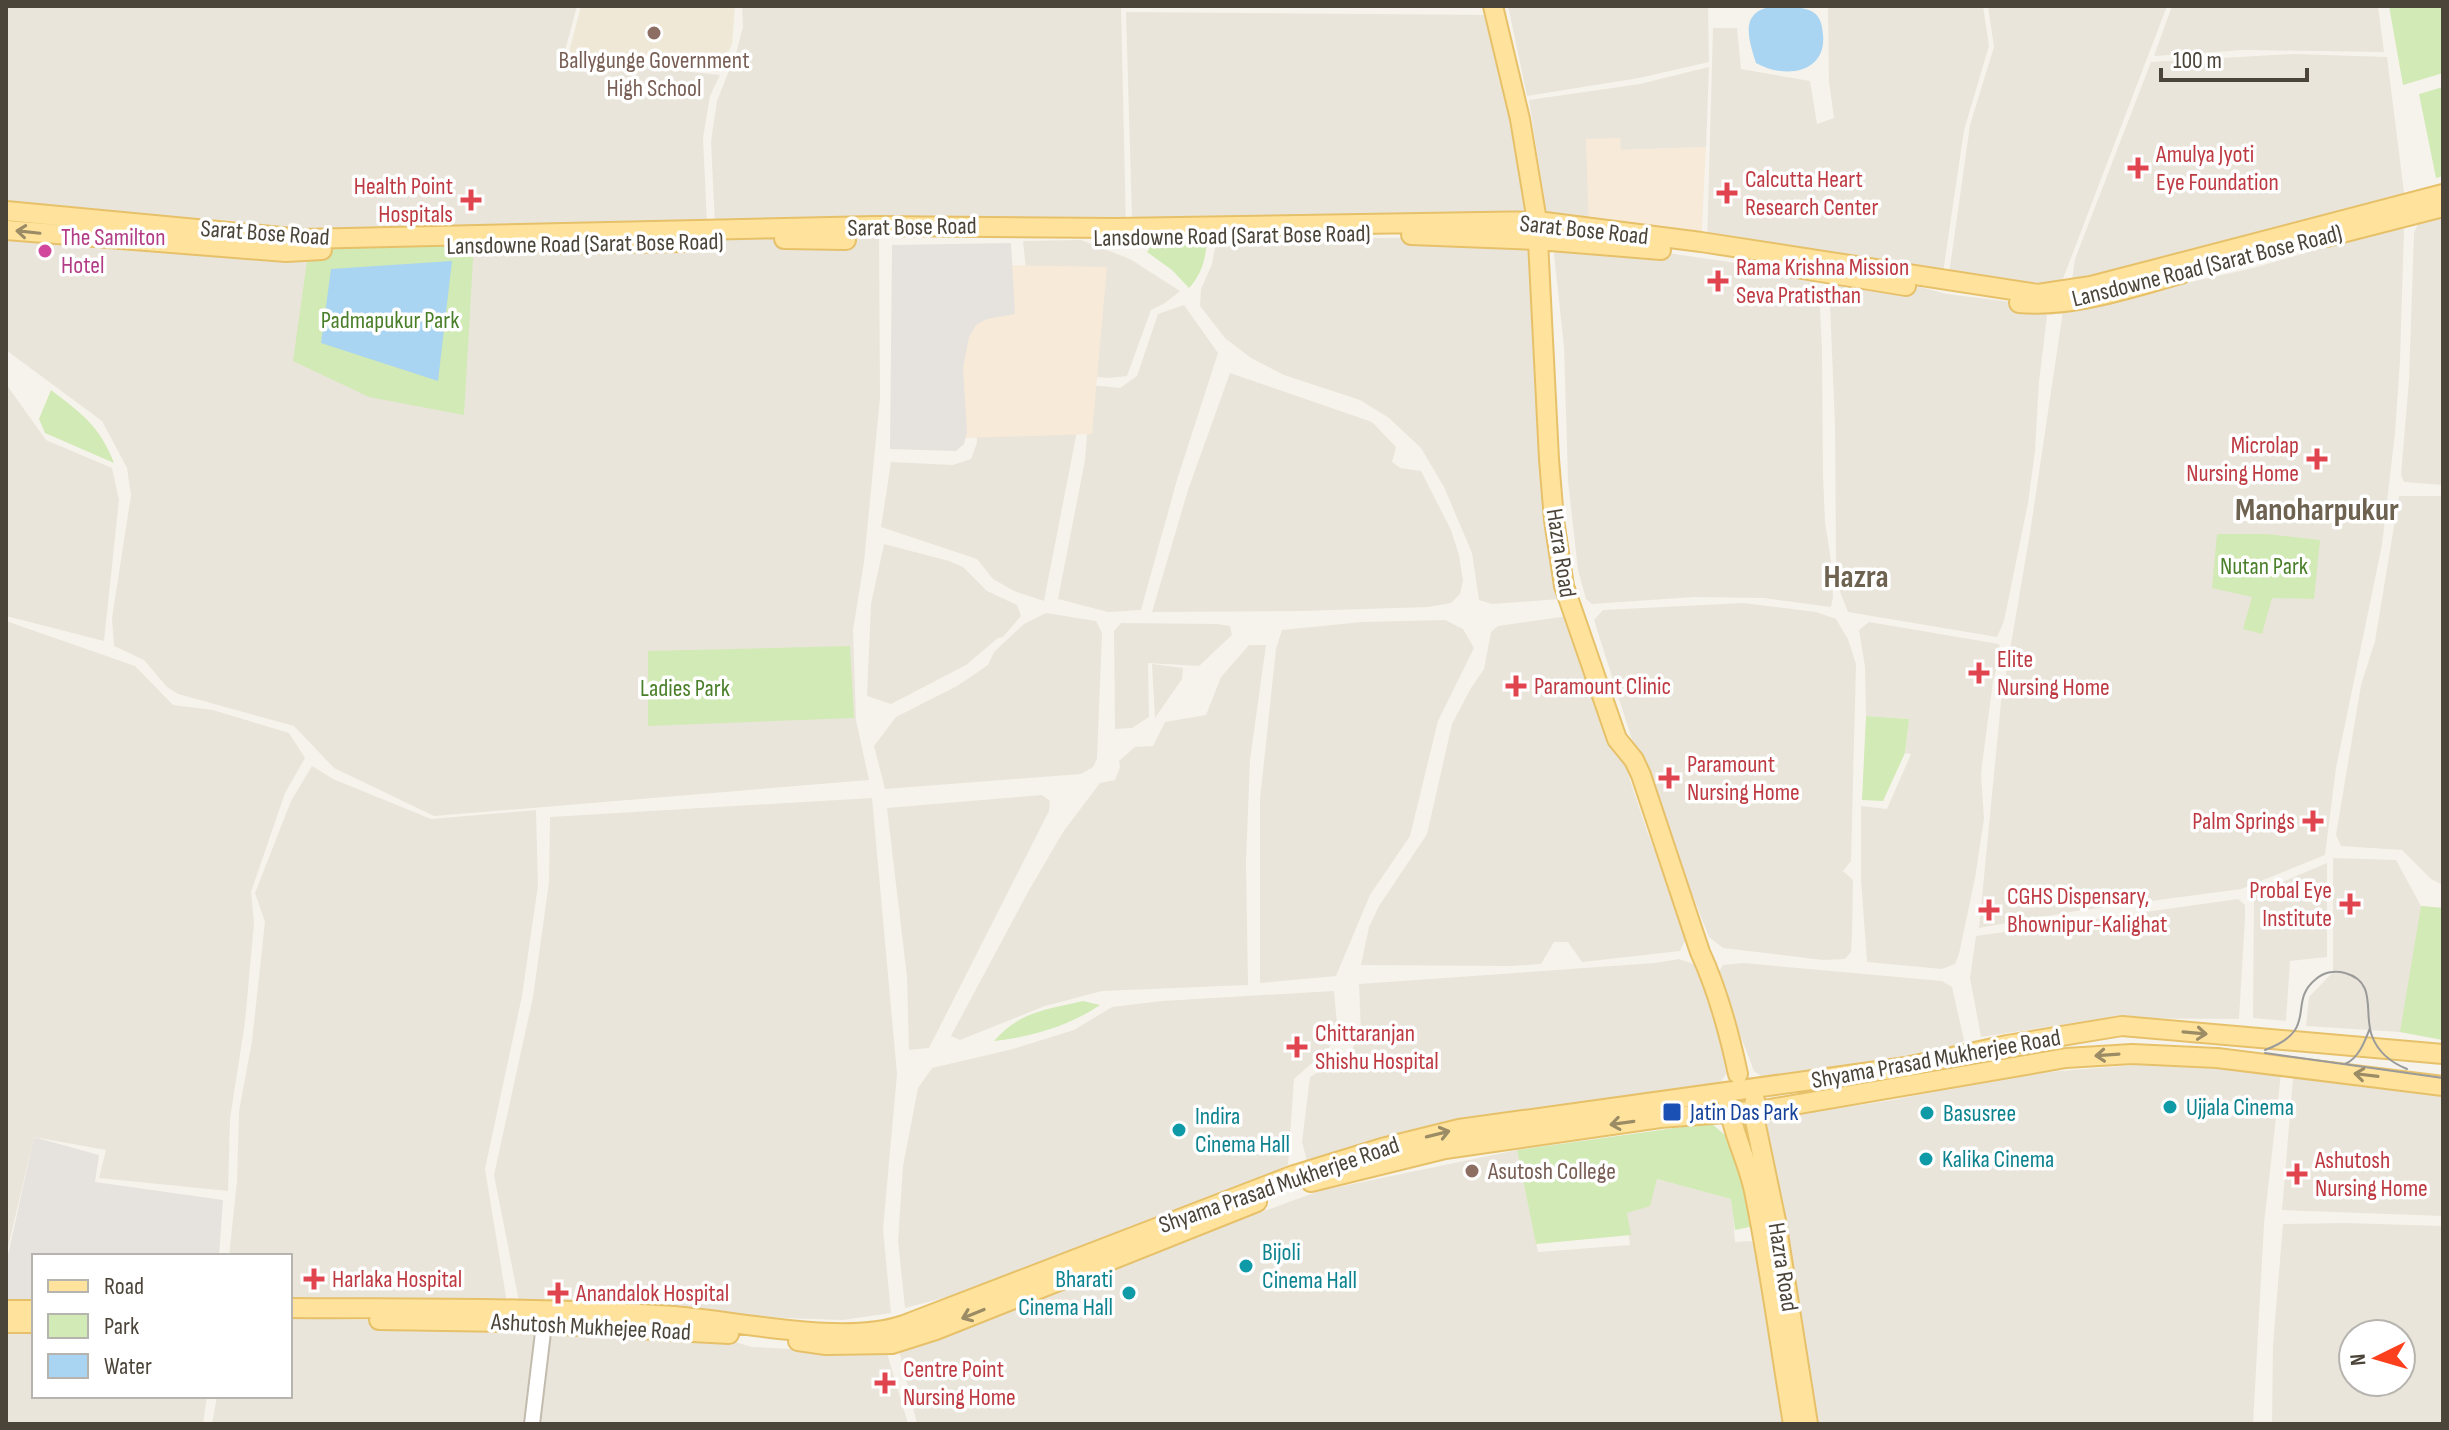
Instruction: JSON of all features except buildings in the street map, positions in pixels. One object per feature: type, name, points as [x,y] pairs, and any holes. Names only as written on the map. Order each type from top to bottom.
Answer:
[{"type":"main road","name":"Hazra Road","points":[[1493,6],[1518,110],[1537,230],[1549,459],[1564,586],[1617,739],[1634,760],[1641,775],[1711,977],[1738,1074]]},
{"type":"main road","name":"Lansdowne Road (Sarat Bose Road)","points":[[1818,259],[2038,294],[2091,286],[2443,194]]},
{"type":"main road","name":"Lansdowne Road (Sarat Bose Road)","points":[[6,230],[286,252],[779,239],[1120,238],[1537,230],[2044,305],[2129,290],[2443,207]]},
{"type":"main road","name":"Sarat Bose Road","points":[[6,211],[303,239],[875,226],[1537,230],[1818,259]]},
{"type":"main road","name":"Shyama Prasad Mukherjee Road","points":[[891,1337],[1136,1234],[1294,1175],[1459,1129],[1906,1067],[2007,1045],[2122,1026],[2443,1054]]},
{"type":"main road","name":"Shyama Prasad Mukherjee Road","points":[[891,1337],[936,1330],[1271,1196],[1349,1171],[1445,1149],[1660,1118],[1753,1111],[2066,1058],[2132,1054],[2286,1065],[2443,1086]]},
{"type":"main road","points":[[1727,1092],[1738,1074],[1756,1088]]},
{"type":"main road","name":"Hazra Road","points":[[1756,1088],[1753,1111],[1776,1221],[1808,1424]]},
{"type":"main road","name":"Hazra Road","points":[[1727,1092],[1730,1114],[1756,1200],[1793,1424]]},
{"type":"main road","name":"Ashutosh Mukhejee Road","points":[[292,1308],[508,1308],[674,1316],[891,1337]]},
{"type":"main road","points":[[6,1310],[32,1310]]},
{"type":"main road","name":"Ashutosh Mukhejee Road","points":[[292,1320],[450,1320],[544,1324],[731,1334],[826,1345],[891,1337]]},
{"type":"main road","points":[[6,1323],[32,1323]]},
{"type":"street","points":[[532,1424],[544,1324]]},
{"type":"shaded area","points":[[6,6],[577,6],[563,58],[720,75],[710,96],[703,138],[707,223],[313,232],[6,215]]},
{"type":"shaded area","name":"Ballygunge Government High School","points":[[581,6],[735,6],[732,44],[719,72],[568,56]]},
{"type":"shaded area","points":[[742,6],[1121,6],[1126,228],[715,226],[711,141],[717,101],[743,27]]},
{"type":"shaded area","points":[[1508,6],[1708,6],[1709,62],[1639,78],[1527,96]]},
{"type":"shaded area","points":[[1828,6],[1983,6],[1989,46],[1964,130],[1943,273],[1707,246],[1713,28],[1737,28],[1741,69],[1810,81],[1817,124],[1834,118],[1829,82]]},
{"type":"shaded area","points":[[1988,6],[2167,6],[2058,292],[1949,274],[1970,125],[1994,47]]},
{"type":"shaded area","points":[[2172,6],[2378,6],[2384,52],[2244,50],[2154,56]]},
{"type":"shaded area","points":[[1126,12],[1503,15],[1532,216],[1132,220]]},
{"type":"shaded area","points":[[2294,54],[2387,57],[2405,200],[2085,283],[2072,280],[2075,259],[2151,62]]},
{"type":"shaded area","points":[[1709,67],[1706,147],[1621,150],[1589,231],[1548,226],[1529,100],[1640,84]]},
{"type":"shaded area","points":[[1620,138],[1621,150],[1706,147],[1701,245],[1589,231],[1586,139]]},
{"type":"shaded area","points":[[2443,217],[2443,485],[2404,482],[2401,475],[2409,380],[2414,233],[2418,224]]},
{"type":"shaded area","points":[[6,225],[240,241],[732,233],[879,236],[880,398],[864,562],[853,630],[856,720],[869,780],[434,816],[334,768],[294,726],[178,694],[167,687],[144,660],[114,646],[112,618],[131,495],[127,468],[102,421],[6,350]]},
{"type":"shaded area","points":[[2395,227],[2404,229],[2395,433],[2382,545],[2336,768],[2325,855],[2241,889],[2076,911],[1979,928],[2001,702],[2063,311],[2253,268]]},
{"type":"shaded area","points":[[1532,233],[1560,599],[1492,604],[1479,600],[1472,553],[1444,487],[1421,448],[1389,418],[1360,400],[1284,375],[1251,358],[1225,338],[1200,306],[1201,289],[1212,264],[1216,242]]},
{"type":"shaded area","points":[[1081,240],[1130,259],[1180,291],[1151,310],[1127,376],[1085,376],[1031,317],[1023,241]]},
{"type":"shaded area","points":[[1011,243],[1015,314],[987,319],[976,325],[969,337],[963,368],[967,432],[964,444],[956,451],[890,449],[892,245]]},
{"type":"shaded area","points":[[1556,246],[1640,249],[1736,263],[1809,276],[1819,287],[1823,475],[1831,561],[1831,607],[1764,598],[1694,597],[1592,604],[1586,599],[1578,570],[1568,481],[1564,347],[1554,254]]},
{"type":"shaded area","points":[[907,263],[1107,267],[1092,434],[901,440]]},
{"type":"shaded area","points":[[1893,280],[1947,294],[2036,305],[2047,316],[2028,503],[2004,621],[1997,637],[1848,612],[1839,589],[1829,281]]},
{"type":"shaded area","points":[[1184,305],[1218,353],[1177,480],[1141,610],[1108,612],[1058,599],[1085,460],[1091,385],[1120,388],[1137,376],[1158,314]]},
{"type":"shaded area","points":[[973,363],[1078,426],[1044,601],[1014,591],[993,579],[977,559],[881,527],[891,462],[953,465],[971,459],[977,443]]},
{"type":"shaded area","points":[[1230,373],[1372,422],[1396,447],[1392,462],[1400,468],[1421,471],[1451,530],[1459,555],[1463,581],[1460,594],[1451,603],[1428,607],[1302,611],[1152,612],[1188,490]]},
{"type":"shaded area","points":[[6,384],[46,440],[112,468],[119,500],[104,641],[6,616]]},
{"type":"shaded area","points":[[2399,496],[2443,496],[2443,885],[2431,879],[2402,850],[2341,846],[2336,835],[2361,685],[2375,641]]},
{"type":"shaded area","points":[[884,544],[963,567],[987,591],[1017,605],[1021,616],[1003,637],[966,665],[891,704],[867,696],[871,604]]},
{"type":"shaded area","points":[[1743,603],[1816,612],[1836,619],[1848,639],[1856,664],[1851,861],[1843,871],[1853,880],[1852,935],[1851,952],[1845,959],[1823,960],[1723,948],[1709,937],[1633,743],[1594,620],[1603,610]]},
{"type":"shaded area","points":[[1046,613],[1096,621],[1102,633],[1097,759],[1093,767],[1081,774],[885,789],[874,746],[896,717],[957,686],[988,665],[994,652],[1024,624]]},
{"type":"shaded area","points":[[1575,615],[1648,834],[1688,934],[1680,951],[1582,962],[1568,942],[1554,942],[1541,964],[1361,965],[1369,927],[1379,906],[1427,834],[1452,724],[1484,669],[1491,632],[1498,626]]},
{"type":"shaded area","points":[[1445,620],[1463,629],[1474,648],[1438,721],[1410,836],[1370,895],[1336,976],[1260,983],[1260,799],[1276,649],[1282,630],[1362,622]]},
{"type":"shaded area","points":[[6,621],[135,666],[173,705],[213,710],[289,733],[305,758],[285,793],[251,892],[254,923],[245,1022],[230,1119],[228,1191],[99,1178],[106,1150],[34,1137],[6,1256]]},
{"type":"shaded area","points":[[1869,622],[1999,644],[2001,653],[1993,681],[1981,773],[1984,819],[1975,878],[1959,954],[1955,964],[1942,969],[1867,962],[1861,879],[1861,806],[1887,809],[1911,754],[1905,753],[1909,719],[1866,716],[1865,667],[1859,630]]},
{"type":"shaded area","points":[[1121,623],[1218,624],[1230,626],[1232,635],[1199,666],[1148,663],[1149,717],[1132,728],[1115,729],[1114,631]]},
{"type":"shaded area","points":[[1249,645],[1266,645],[1250,760],[1246,862],[1248,985],[1102,991],[1045,1006],[960,1040],[951,1036],[1063,832],[1100,783],[1115,780],[1119,761],[1135,747],[1153,746],[1165,722],[1206,715],[1221,677]]},
{"type":"shaded area","points":[[1152,664],[1183,668],[1182,679],[1155,718]]},
{"type":"shaded area","points":[[312,766],[333,779],[431,819],[536,810],[538,885],[522,996],[485,1169],[508,1309],[292,1306],[292,1254],[229,1254],[237,1181],[239,1111],[252,1041],[265,922],[255,893],[291,801]]},
{"type":"shaded area","points":[[1042,795],[1050,801],[1049,811],[929,1048],[909,1050],[907,977],[887,808]]},
{"type":"shaded area","points":[[872,798],[897,1074],[883,1229],[891,1313],[843,1320],[519,1302],[494,1175],[533,997],[549,882],[550,817]]},
{"type":"shaded area","points":[[2333,858],[2396,860],[2421,906],[2443,908],[2443,1040],[2400,1032],[2306,1026],[2309,997],[2333,972]]},
{"type":"shaded area","points":[[2327,863],[2327,957],[2290,961],[2286,1021],[2253,1018],[2254,894]]},
{"type":"shaded area","points":[[2238,899],[2245,905],[2239,1019],[2106,1018],[1981,1037],[1970,978],[1976,936]]},
{"type":"shaded area","points":[[1679,959],[1702,967],[1729,1070],[1717,1087],[1402,1134],[1307,1161],[1302,1142],[1310,1077],[1350,1053],[1361,1032],[1359,984]]},
{"type":"shaded area","points":[[1743,963],[1942,981],[1952,987],[1964,1040],[1955,1051],[1767,1080],[1754,1071],[1717,974],[1723,965]]},
{"type":"shaded area","points":[[1334,991],[1337,1024],[1329,1048],[1294,1079],[1288,1165],[1273,1176],[1060,1258],[947,1297],[905,1308],[898,1241],[903,1166],[918,1088],[932,1068],[1013,1049],[1074,1030],[1112,1007]]},
{"type":"shaded area","points":[[2149,1064],[2281,1073],[2264,1224],[2253,1424],[1814,1424],[1766,1119],[1893,1100],[2021,1074]]},
{"type":"shaded area","points":[[2293,1078],[2325,1079],[2443,1096],[2443,1216],[2282,1210]]},
{"type":"shaded area","points":[[34,1137],[99,1155],[95,1182],[223,1200],[219,1254],[32,1254],[32,1310],[6,1312],[6,1264]]},
{"type":"shaded area","points":[[1517,1150],[1538,1252],[1630,1245],[1626,1213],[1657,1179],[1732,1199],[1735,1242],[1751,1241],[1763,1251],[1790,1424],[917,1424],[898,1346],[1319,1191]]},
{"type":"shaded area","points":[[2283,1224],[2443,1226],[2443,1424],[2272,1424],[2273,1345]]},
{"type":"shaded area","points":[[292,1318],[538,1324],[528,1424],[212,1424],[217,1398],[292,1398]]},
{"type":"shaded area","points":[[32,1323],[32,1398],[207,1398],[203,1424],[6,1424],[6,1325]]},
{"type":"shaded area","points":[[546,1323],[694,1330],[752,1347],[830,1351],[884,1343],[908,1424],[535,1424]]},
{"type":"green space","points":[[2389,6],[2443,6],[2443,73],[2403,85]]},
{"type":"green space","points":[[2443,87],[2443,176],[2436,178],[2419,94]]},
{"type":"green space","points":[[1207,239],[1202,265],[1189,288],[1172,270],[1147,252],[1155,240]]},
{"type":"green space","name":"Padmapukur Park","points":[[310,240],[474,242],[464,415],[369,397],[293,361]]},
{"type":"green space","points":[[51,390],[96,430],[114,463],[45,433],[39,419]]},
{"type":"green space","name":"Nutan Park","points":[[2217,534],[2267,534],[2320,540],[2314,599],[2272,598],[2262,634],[2243,629],[2252,597],[2212,588]]},
{"type":"green space","name":"Ladies Park","points":[[850,646],[854,718],[648,726],[648,651]]},
{"type":"green space","points":[[1866,716],[1909,719],[1905,753],[1883,801],[1862,800]]},
{"type":"green space","points":[[2421,906],[2443,908],[2443,1040],[2400,1032]]},
{"type":"green space","points":[[1083,1001],[1100,1005],[1076,1019],[1049,1029],[994,1041],[1024,1018]]},
{"type":"green space","name":"Jatin Das Park","points":[[1711,1123],[1725,1135],[1746,1184],[1754,1226],[1735,1230],[1731,1199],[1657,1179],[1650,1206],[1627,1213],[1631,1235],[1536,1244],[1517,1150]]},
{"type":"water","points":[[1776,6],[1813,12],[1822,25],[1822,47],[1818,58],[1802,70],[1779,71],[1756,63],[1749,34],[1751,18],[1764,8]]},
{"type":"water","points":[[452,261],[438,381],[321,343],[331,269]]},
{"type":"tram line","points":[[2265,1050],[2282,1042],[2298,1025],[2307,988],[2326,973],[2341,972],[2355,977],[2366,991],[2370,1027],[2378,1047],[2391,1060],[2407,1069]]},
{"type":"tram line","points":[[2345,1064],[2358,1053],[2370,1028]]},
{"type":"tram line","points":[[2265,1053],[2443,1078]]},
{"type":"place","name":"Ballygunge Government High School","points":[[654,33]]},
{"type":"place","name":"Amulya Jyoti Eye Foundation","points":[[2138,168]]},
{"type":"place","name":"Calcutta Heart Research Center","points":[[1727,193]]},
{"type":"place","name":"Health Point Hospitals","points":[[471,200]]},
{"type":"place","name":"The Samilton Hotel","points":[[45,251]]},
{"type":"place","name":"Rama Krishna Mission Seva Pratisthan","points":[[1718,281]]},
{"type":"place","name":"Microlap Nursing Home","points":[[2317,459]]},
{"type":"place","name":"Elite Nursing Home","points":[[1979,673]]},
{"type":"place","name":"Paramount Clinic","points":[[1516,686]]},
{"type":"place","name":"Paramount Nursing Home","points":[[1669,778]]},
{"type":"place","name":"Palm Springs","points":[[2313,821]]},
{"type":"place","name":"Probal Eye Institute","points":[[2350,904]]},
{"type":"place","name":"CGHS Dispensary, Bhownipur-Kalighat","points":[[1989,910]]},
{"type":"place","name":"Chittaranjan Shishu Hospital","points":[[1297,1047]]},
{"type":"place","name":"Ujjala Cinema","points":[[2170,1107]]},
{"type":"place","name":"Jatin Das Park","points":[[1672,1112]]},
{"type":"place","name":"Basusree","points":[[1927,1113]]},
{"type":"place","name":"Indira Cinema Hall","points":[[1179,1130]]},
{"type":"place","name":"Kalika Cinema","points":[[1926,1159]]},
{"type":"place","name":"Asutosh College","points":[[1472,1171]]},
{"type":"place","name":"Ashutosh Nursing Home","points":[[2297,1174]]},
{"type":"place","name":"Bijoli Cinema Hall","points":[[1246,1266]]},
{"type":"place","name":"Harlaka Hospital","points":[[314,1279]]},
{"type":"place","name":"Anandalok Hospital","points":[[558,1293]]},
{"type":"place","name":"Bharati Cinema Hall","points":[[1129,1293]]},
{"type":"place","name":"Centre Point Nursing Home","points":[[885,1383]]},
{"type":"district","name":"Manoharpukur","points":[[2317,510]]},
{"type":"district","name":"Hazra","points":[[1856,577]]}]
